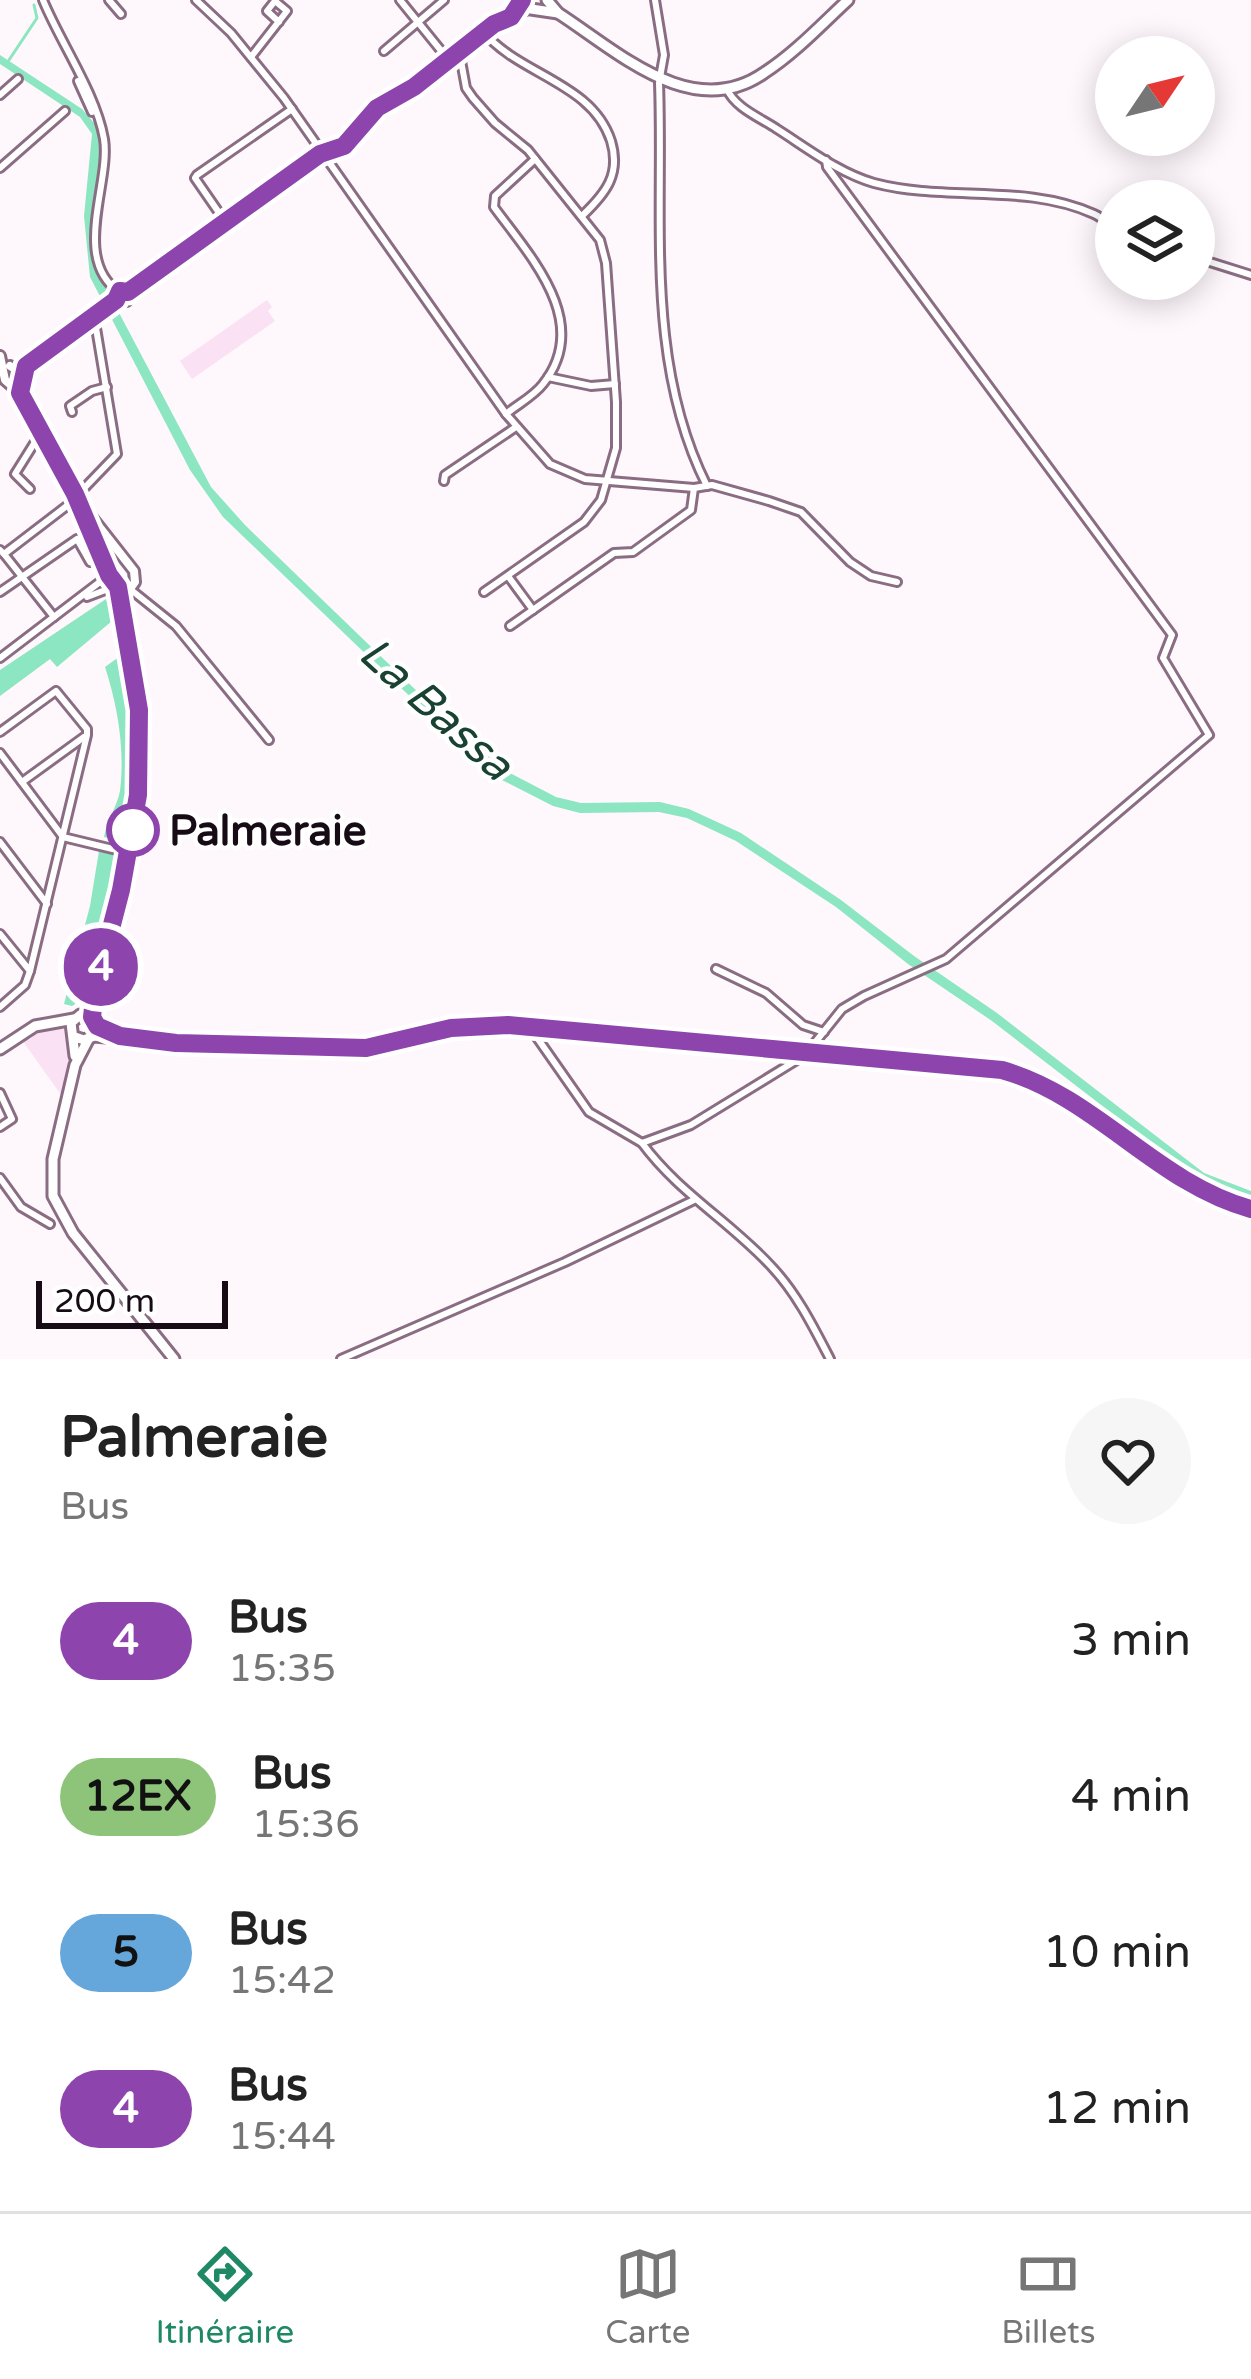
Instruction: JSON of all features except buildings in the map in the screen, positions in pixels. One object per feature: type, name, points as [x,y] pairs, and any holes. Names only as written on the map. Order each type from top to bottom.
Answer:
[{"type":"main road","points":[[535,3],[661,78],[695,90],[728,89],[752,81],[848,0]]},
{"type":"main road","points":[[0,1049],[35,1026],[55,1023],[176,1043],[366,1048],[464,1026],[1002,1070],[1032,1078],[1067,1096],[1184,1182],[1215,1199],[1251,1209]]},
{"type":"main road","points":[[84,1027],[52,1168],[56,1205],[174,1359]]},
{"type":"street","points":[[43,0],[70,50],[104,141],[95,212],[100,266],[120,296]]},
{"type":"street","points":[[109,0],[121,14]]},
{"type":"street","points":[[196,0],[292,109],[515,427],[550,464],[585,479],[707,486],[801,512],[850,562],[871,577],[897,582]]},
{"type":"street","points":[[400,0],[447,59]]},
{"type":"street","points":[[384,52],[443,0]]},
{"type":"street","points":[[655,0],[664,55],[662,314],[671,376],[695,461],[707,486]]},
{"type":"street","points":[[12,378],[320,154],[344,146],[377,108],[414,87],[483,31],[535,3]]},
{"type":"street","points":[[251,58],[279,22]]},
{"type":"street","points":[[483,31],[574,94],[605,127],[615,156],[613,177],[602,199],[583,215]]},
{"type":"street","points":[[459,50],[466,88],[583,215],[604,252],[615,384],[616,448],[601,500],[584,522],[484,592]]},
{"type":"street","points":[[0,95],[18,79]]},
{"type":"street","points":[[728,89],[741,106],[867,181],[905,189],[1024,197],[1095,215]]},
{"type":"street","points":[[225,222],[197,175],[292,109]]},
{"type":"street","points":[[0,168],[64,111]]},
{"type":"street","points":[[506,414],[548,377],[559,341],[557,300],[494,207],[495,196],[535,159]]},
{"type":"street","points":[[642,1144],[692,1125],[806,1055],[842,1010],[946,959],[1209,735],[1163,658],[1172,635],[834,178],[826,160]]},
{"type":"street","points":[[1215,264],[1251,275]]},
{"type":"street","points":[[56,618],[2,552],[68,505],[119,448],[94,316]]},
{"type":"street","points":[[0,357],[75,494],[108,570],[122,588],[176,626],[268,740]]},
{"type":"street","points":[[548,377],[591,386],[615,384]]},
{"type":"street","points":[[72,412],[70,406],[107,388]]},
{"type":"street","points":[[444,481],[445,475],[515,427]]},
{"type":"street","points":[[30,488],[14,474],[40,434]]},
{"type":"street","points":[[510,626],[614,553],[633,552],[691,510],[694,488]]},
{"type":"street","points":[[75,494],[103,526],[147,602]]},
{"type":"street","points":[[92,533],[103,526]]},
{"type":"street","points":[[0,592],[77,539],[90,562]]},
{"type":"street","points":[[0,658],[84,598],[116,558],[125,560]]},
{"type":"street","points":[[508,576],[533,610]]},
{"type":"street","points":[[84,598],[122,588],[137,578]]},
{"type":"street","points":[[84,1027],[138,795],[139,710],[122,588]]},
{"type":"street","points":[[0,732],[56,692],[87,729],[30,971],[25,985],[0,1007]]},
{"type":"street","points":[[21,782],[87,735]]},
{"type":"street","points":[[0,753],[63,837],[128,853]]},
{"type":"street","points":[[0,842],[47,904]]},
{"type":"street","points":[[0,934],[30,971]]},
{"type":"street","points":[[716,969],[766,993],[803,1025],[824,1032]]},
{"type":"street","points":[[531,1028],[589,1112],[642,1144],[694,1200],[768,1263],[807,1315],[830,1359]]},
{"type":"street","points":[[0,1093],[12,1119],[0,1127]]},
{"type":"street","points":[[0,1178],[25,1211],[50,1224]]},
{"type":"street","points":[[341,1359],[694,1200]]},
{"type":"shaded area","points":[[0,55],[82,109],[96,125],[101,146],[92,218],[98,273],[211,487],[453,726],[506,771],[556,797],[581,803],[660,802],[689,809],[741,833],[997,1013],[1204,1173],[1251,1191],[1251,1201],[1200,1181],[992,1021],[736,841],[687,818],[659,812],[580,813],[553,806],[500,779],[447,732],[223,517],[190,470],[90,277],[84,216],[92,134],[80,117],[0,64]]},
{"type":"shaded area","points":[[267,300],[275,321],[192,379],[180,361]]},
{"type":"shaded area","points":[[106,599],[112,621],[57,667],[50,659],[0,696],[0,670]]},
{"type":"shaded area","points":[[123,654],[129,747],[118,840],[104,837],[120,791],[122,760],[105,667]]},
{"type":"shaded area","points":[[99,851],[119,856],[80,1001],[72,1006],[64,1004]]},
{"type":"shaded area","points":[[36,1029],[66,1030],[71,1047],[62,1096],[22,1040],[31,1039]]},
{"type":"waterway","points":[[9,60],[37,18],[34,5]]},
{"type":"bus line","name":"4","points":[[522,0],[511,17],[494,24],[414,87],[377,108],[344,146],[320,154],[128,292],[120,291],[118,299],[22,373],[20,393],[118,587],[139,710],[138,795],[121,890],[95,990],[92,1017],[97,1026],[120,1036],[176,1043],[383,1048],[451,1028],[508,1025],[1002,1070],[1032,1078],[1067,1096],[1184,1182],[1215,1199],[1251,1209]]},
{"type":"place","name":"Palmeraie","points":[[133,830]]},
{"type":"water label","name":"La Bassa","points":[[437,708]]}]
